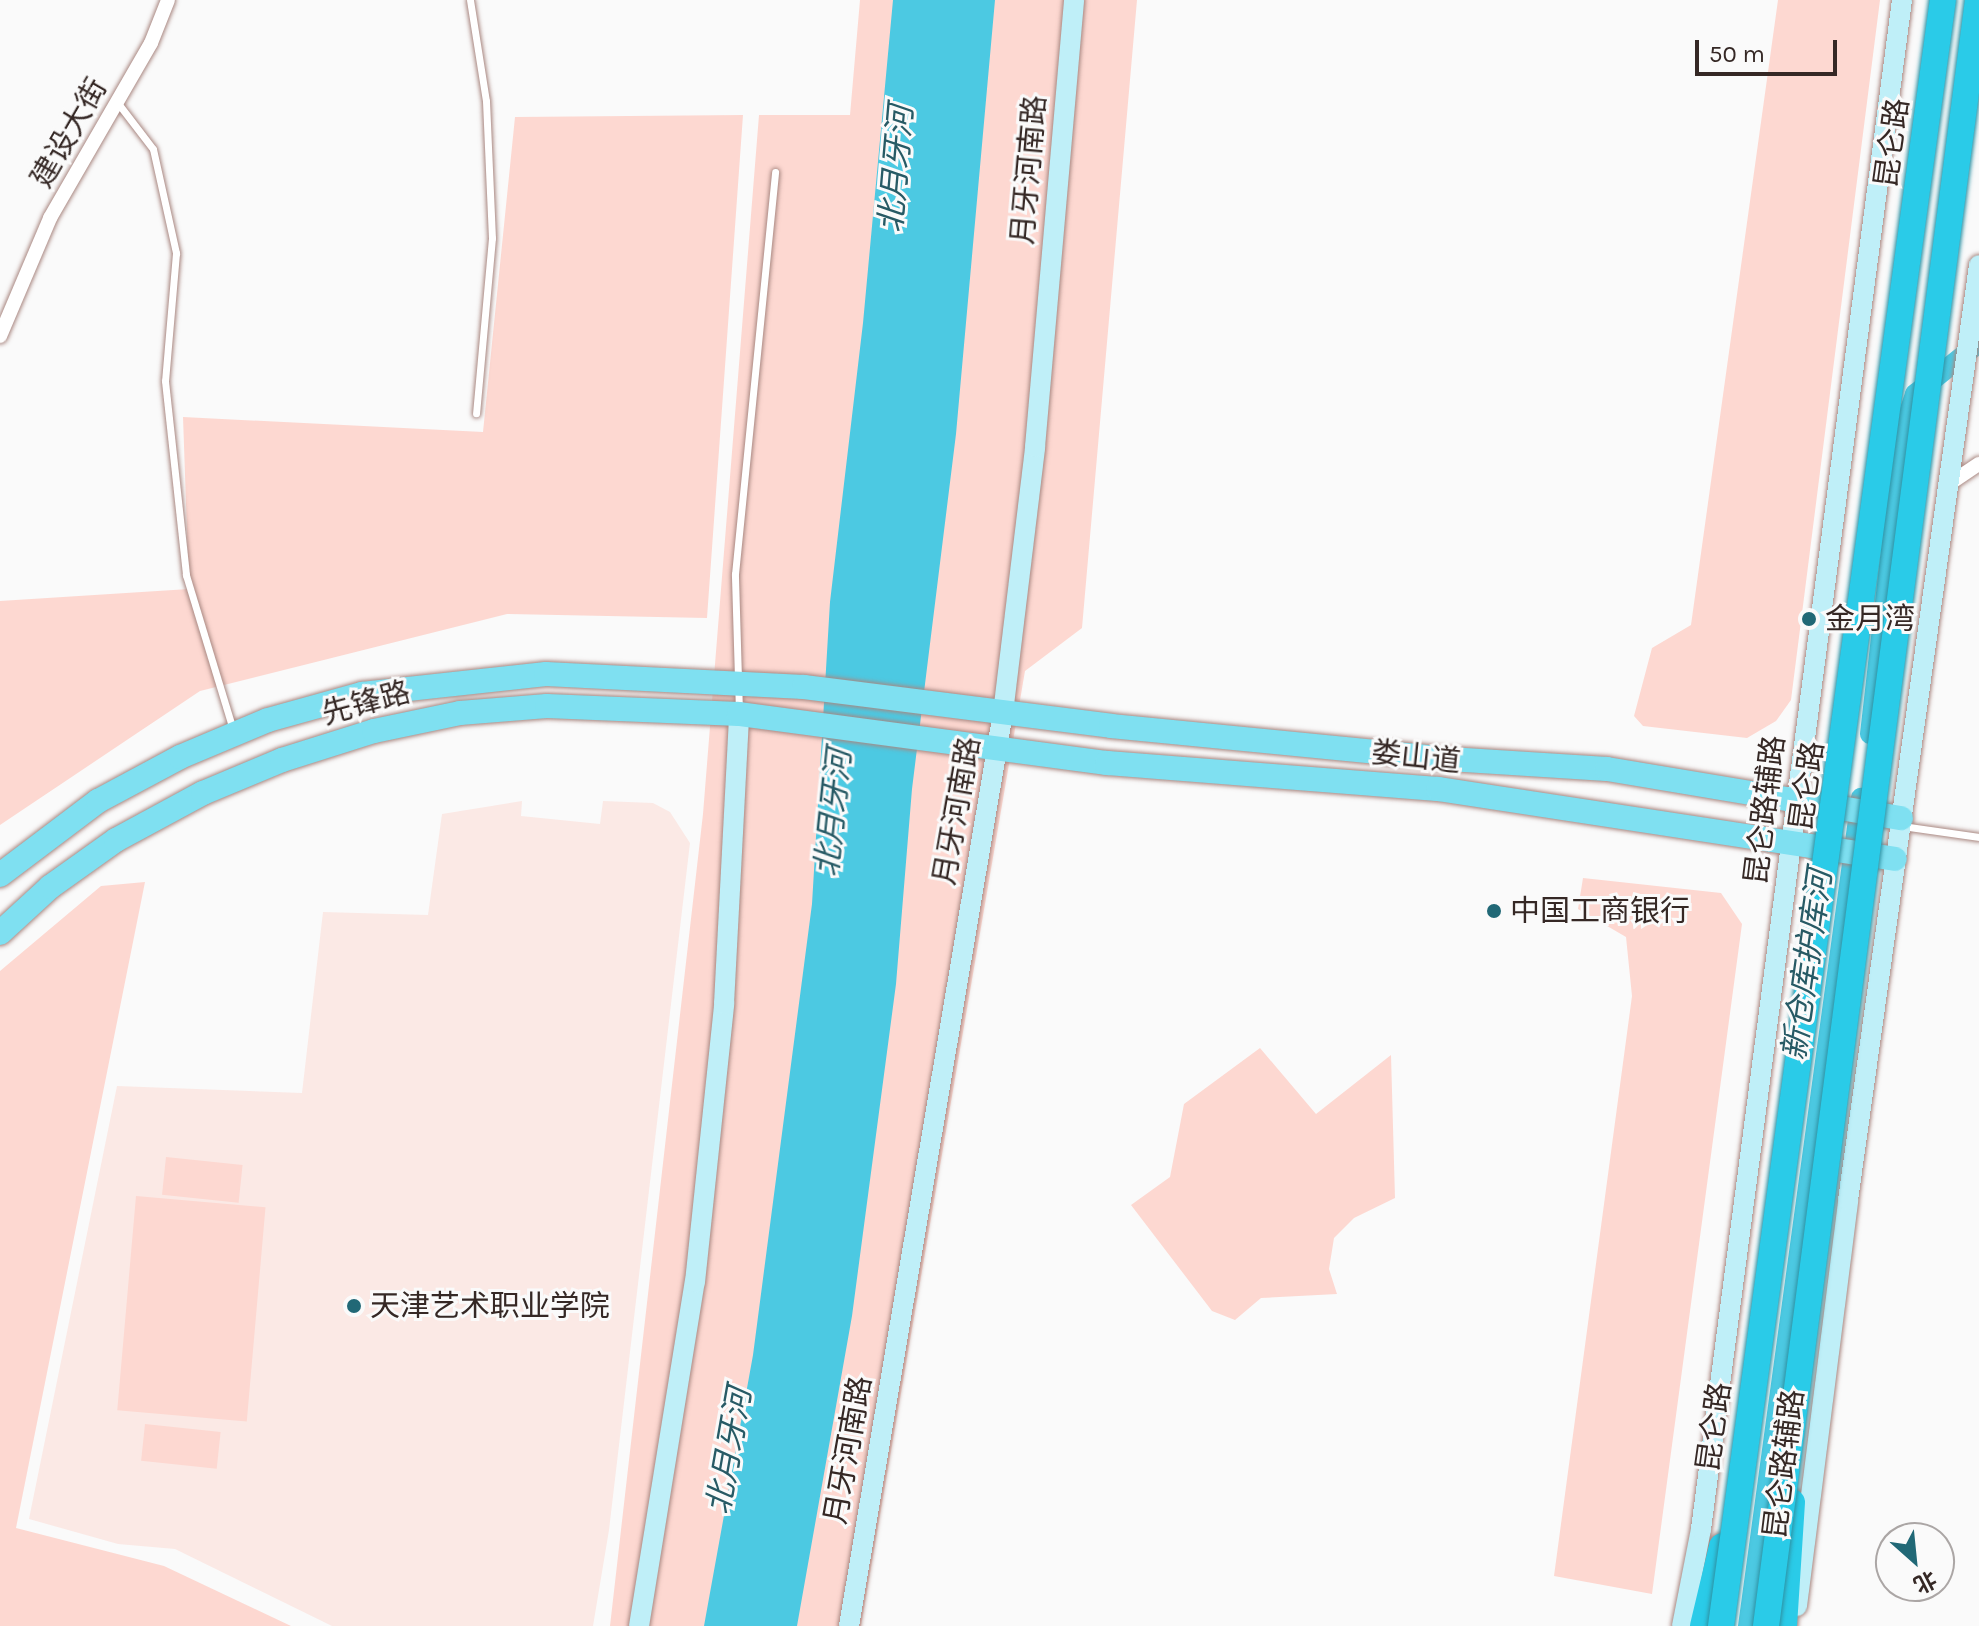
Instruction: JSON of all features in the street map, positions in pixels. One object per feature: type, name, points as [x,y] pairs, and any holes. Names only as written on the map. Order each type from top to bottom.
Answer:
[{"type":"highway","name":"昆仑路","points":[[1721,1626],[1745,1428],[1829,861],[1943,0]]},
{"type":"highway","points":[[1766,1626],[1795,1398],[1826,1192],[1978,0]]},
{"type":"highway","points":[[1784,1626],[1795,1398]]},
{"type":"highway","points":[[1703,1626],[1745,1428]]},
{"type":"main road","name":"月牙河南路","points":[[849,1626],[998,750],[1035,447],[1074,0]]},
{"type":"main road","name":"昆仑路辅路","points":[[1682,1626],[1701,1529],[1902,0]]},
{"type":"main road","name":"昆仑路辅路","points":[[1794,1626],[1895,859],[1979,265]]},
{"type":"main road","name":"先锋路","points":[[0,875],[98,801],[180,757],[268,720],[362,694],[546,674],[804,687],[940,704]]},
{"type":"main road","name":"娄山道","points":[[940,704],[1449,759],[1607,769],[1796,799],[1901,822]]},
{"type":"main road","name":"先锋路","points":[[0,933],[50,887],[141,826],[282,760],[374,731],[460,713],[547,706],[739,714],[928,741]]},
{"type":"main road","points":[[639,1626],[695,1282],[724,1004],[739,714]]},
{"type":"main road","name":"娄山道","points":[[928,741],[998,750],[1438,789],[1791,840],[1895,859]]},
{"type":"street","name":"建设大街","points":[[0,336],[50,218],[117,102],[168,0]]},
{"type":"street","points":[[1949,484],[1979,464]]},
{"type":"lane","points":[[470,0],[486,101],[492,238],[476,413]]},
{"type":"lane","points":[[117,102],[153,149],[176,253],[165,381],[186,575],[232,726]]},
{"type":"lane","points":[[739,714],[735,574],[775,172]]},
{"type":"lane","points":[[1901,822],[1979,837]]},
{"type":"shaded area","points":[[860,0],[1137,0],[1082,628],[1025,671],[861,1626],[610,1626],[703,814],[759,115],[850,115]]},
{"type":"shaded area","points":[[1778,0],[1880,0],[1791,700],[1776,721],[1747,738],[1643,726],[1634,716],[1652,648],[1691,625]]},
{"type":"shaded area","points":[[743,115],[707,618],[507,614],[200,691],[0,825],[0,601],[189,589],[183,417],[483,432],[515,117]]},
{"type":"shaded area","name":"天津艺术职业学院","points":[[522,801],[521,816],[600,824],[603,801],[653,803],[670,812],[690,843],[609,1530],[593,1626],[332,1626],[175,1549],[118,1544],[29,1519],[117,1086],[302,1093],[323,912],[428,915],[442,814]]},
{"type":"shaded area","points":[[1583,878],[1721,893],[1742,924],[1652,1594],[1554,1576],[1632,996],[1626,937],[1578,909]]},
{"type":"shaded area","points":[[145,882],[16,1528],[164,1566],[291,1626],[0,1626],[0,971],[101,886]]},
{"type":"shaded area","points":[[1260,1048],[1316,1114],[1391,1055],[1395,1198],[1354,1218],[1334,1238],[1329,1269],[1337,1294],[1261,1298],[1235,1320],[1212,1311],[1131,1205],[1170,1177],[1184,1104]]},
{"type":"shaded area","points":[[166,1157],[243,1165],[239,1203],[162,1195]]},
{"type":"shaded area","points":[[136,1196],[266,1207],[247,1422],[117,1410]]},
{"type":"shaded area","points":[[145,1424],[221,1432],[217,1469],[141,1461]]},
{"type":"water","name":"北月牙河","points":[[893,0],[995,0],[956,434],[912,789],[896,984],[852,1316],[797,1626],[704,1626],[753,1355],[812,904],[830,602],[863,323]]},
{"type":"waterway","name":"新仓库护库河","points":[[1870,734],[1905,425],[1915,394],[1979,343]]},
{"type":"waterway","name":"新仓库护库河","points":[[1748,1626],[1861,798]]},
{"type":"place","name":"金月湾","points":[[1809,619]]},
{"type":"place","name":"中国工商银行","points":[[1494,911]]},
{"type":"place","name":"天津艺术职业学院","points":[[354,1306]]}]
